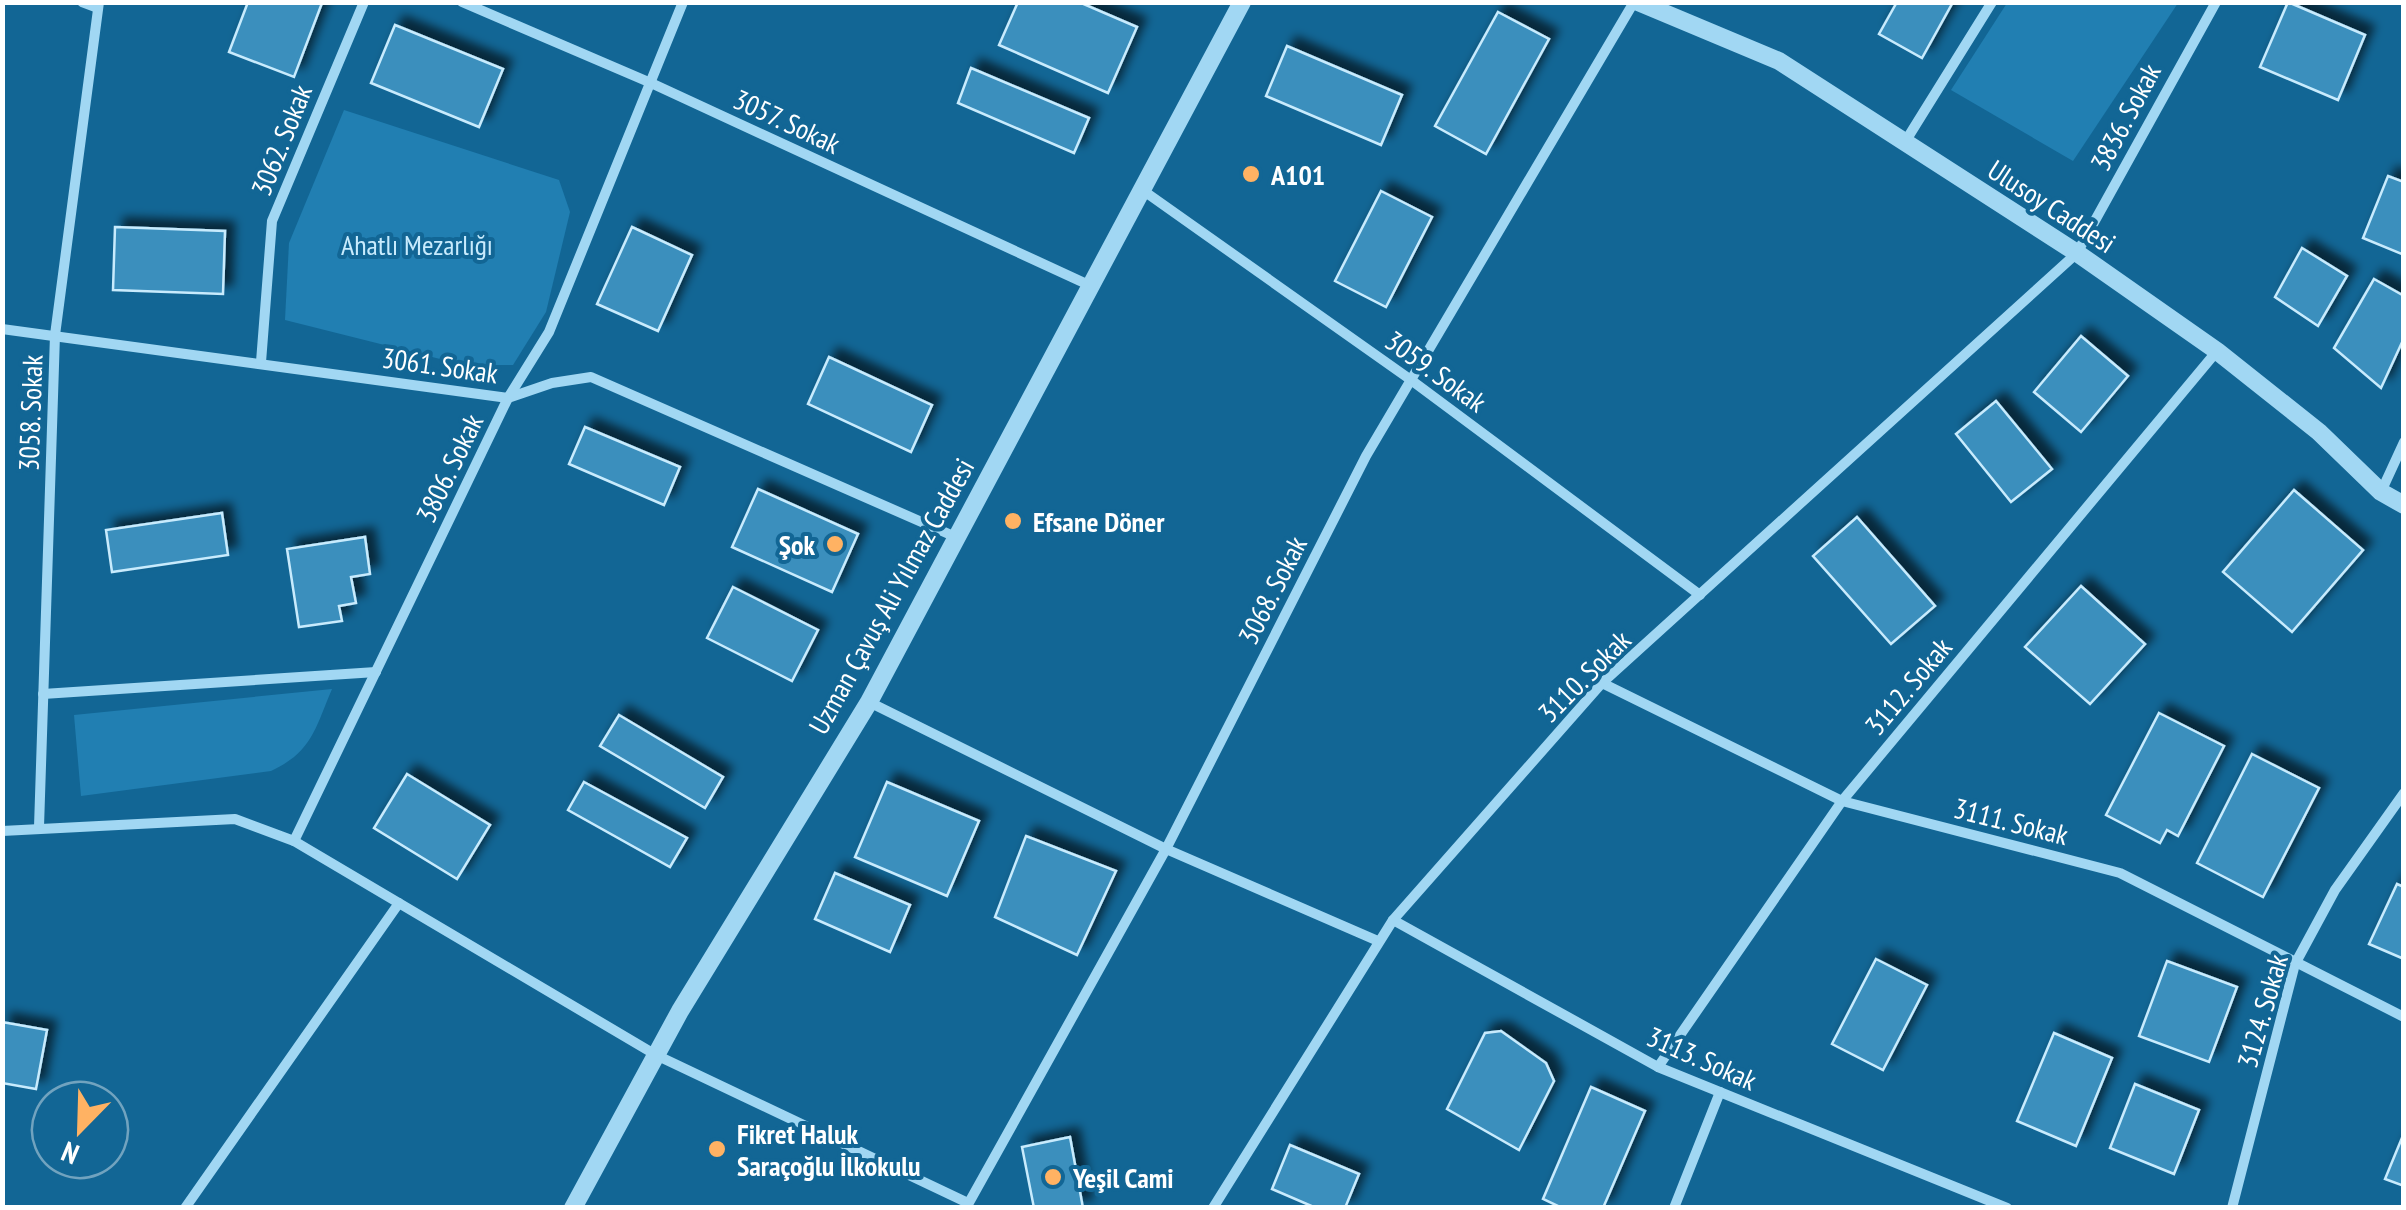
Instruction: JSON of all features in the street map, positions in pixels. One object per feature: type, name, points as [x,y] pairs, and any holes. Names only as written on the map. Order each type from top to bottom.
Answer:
[{"type":"street","points":[[82,2],[99,5]]},
{"type":"street","name":"3062. Sokak","points":[[261,362],[272,221],[364,2]]},
{"type":"street","name":"3057. Sokak","points":[[462,2],[651,83],[1091,286]]},
{"type":"street","name":"3806. Sokak","points":[[294,841],[508,398],[549,332],[683,2]]},
{"type":"street","name":"Uzman Çavuş Ali Yılmaz Caddesi","points":[[574,1208],[656,1055],[869,702],[1242,2]]},
{"type":"street","name":"Ulusoy Caddesi","points":[[1636,2],[1779,61],[2077,253],[2216,351],[2319,432],[2381,492],[2404,506]]},
{"type":"street","name":"3068. Sokak","points":[[967,1205],[1166,849],[1366,456],[1636,2]]},
{"type":"street","points":[[1905,142],[1992,2]]},
{"type":"street","name":"3836. Sokak","points":[[2077,253],[2216,2]]},
{"type":"street","name":"3058. Sokak","points":[[39,827],[55,335],[99,5]]},
{"type":"street","name":"3059. Sokak","points":[[1141,189],[1411,380],[1700,595]]},
{"type":"street","name":"3110. Sokak","points":[[1212,1208],[1393,920],[1602,684],[2077,253]]},
{"type":"street","name":"3061. Sokak","points":[[2,330],[508,398],[552,383],[591,378],[958,538]]},
{"type":"street","name":"3112. Sokak","points":[[1658,1067],[1842,801],[2216,351]]},
{"type":"street","points":[[2381,492],[2404,442]]},
{"type":"street","points":[[43,694],[376,672]]},
{"type":"street","name":"3111. Sokak","points":[[1602,684],[1842,801],[2120,873],[2404,1017]]},
{"type":"street","points":[[869,702],[1166,849],[1378,941]]},
{"type":"street","name":"3124. Sokak","points":[[2232,1208],[2295,964],[2335,890],[2404,793]]},
{"type":"street","points":[[2,830],[235,819],[294,841],[656,1055],[967,1205]]},
{"type":"street","points":[[185,1208],[399,902]]},
{"type":"street","name":"3113. Sokak","points":[[1393,920],[1658,1067],[2007,1208]]},
{"type":"street","points":[[1674,1208],[1720,1092]]},
{"type":"green space","points":[[2007,3],[2178,3],[2073,161],[1951,90]]},
{"type":"green space","name":"Ahatlı Mezarlığı","points":[[344,110],[559,180],[570,212],[546,312],[513,365],[464,365],[285,320],[289,243]]},
{"type":"green space","points":[[332,689],[304,747],[271,771],[81,796],[74,715]]},
{"type":"building","points":[[248,2],[322,3],[294,77],[229,52]]},
{"type":"building","points":[[1018,2],[1079,2],[1137,27],[1108,93],[999,45]]},
{"type":"building","points":[[1897,2],[1953,2],[1922,58],[1879,34]]},
{"type":"building","points":[[2288,2],[2365,35],[2338,100],[2260,67]]},
{"type":"building","points":[[1498,12],[1549,39],[1486,154],[1435,126]]},
{"type":"building","points":[[395,25],[503,69],[479,127],[371,83]]},
{"type":"building","points":[[1287,46],[1402,95],[1381,145],[1266,96]]},
{"type":"building","points":[[971,68],[1089,118],[1074,153],[958,103]]},
{"type":"building","points":[[2388,176],[2404,182],[2404,255],[2363,238]]},
{"type":"building","points":[[1381,191],[1432,217],[1386,307],[1335,281]]},
{"type":"building","points":[[115,227],[225,231],[223,294],[113,290]]},
{"type":"building","points":[[632,227],[692,255],[658,331],[597,304]]},
{"type":"building","points":[[2302,248],[2347,276],[2318,326],[2275,297]]},
{"type":"building","points":[[2374,279],[2404,296],[2404,338],[2381,388],[2334,348]]},
{"type":"building","points":[[2081,336],[2128,376],[2081,432],[2034,392]]},
{"type":"building","points":[[829,357],[932,405],[911,452],[808,404]]},
{"type":"building","points":[[1996,401],[2052,469],[2011,502],[1956,434]]},
{"type":"building","points":[[585,427],[680,467],[664,505],[569,464]]},
{"type":"building","points":[[758,489],[858,534],[832,592],[732,547]]},
{"type":"building","points":[[2294,490],[2363,550],[2292,632],[2223,572]]},
{"type":"building","points":[[222,513],[228,555],[112,572],[106,530]]},
{"type":"building","points":[[1857,517],[1935,606],[1891,644],[1813,556]]},
{"type":"building","points":[[365,537],[370,574],[351,577],[356,603],[339,606],[342,621],[299,627],[287,549]]},
{"type":"building","points":[[2081,586],[2145,644],[2090,704],[2025,647]]},
{"type":"building","points":[[733,587],[818,630],[792,681],[707,638]]},
{"type":"building","points":[[2159,713],[2224,746],[2178,836],[2167,830],[2160,843],[2106,815]]},
{"type":"building","points":[[619,715],[723,777],[705,808],[600,746]]},
{"type":"building","points":[[2252,754],[2319,788],[2263,897],[2197,863]]},
{"type":"building","points":[[407,774],[490,825],[457,879],[374,828]]},
{"type":"building","points":[[584,782],[687,838],[670,867],[568,810]]},
{"type":"building","points":[[887,782],[979,821],[947,896],[855,857]]},
{"type":"building","points":[[1026,836],[1116,871],[1077,955],[995,917]]},
{"type":"building","points":[[835,873],[910,905],[890,952],[815,919]]},
{"type":"building","points":[[2397,884],[2404,887],[2404,959],[2369,944]]},
{"type":"building","points":[[1876,959],[1927,985],[1883,1070],[1832,1044]]},
{"type":"building","points":[[2167,961],[2237,987],[2209,1062],[2139,1036]]},
{"type":"building","points":[[2,1022],[47,1030],[38,1080],[30,1080],[30,1088],[2,1083]]},
{"type":"building","points":[[1501,1031],[1546,1063],[1554,1081],[1519,1150],[1447,1109],[1485,1033]]},
{"type":"building","points":[[2054,1033],[2112,1058],[2076,1146],[2017,1121]]},
{"type":"building","points":[[2135,1084],[2199,1110],[2174,1174],[2110,1148]]},
{"type":"building","points":[[1591,1087],[1645,1111],[1603,1208],[1562,1208],[1543,1199]]},
{"type":"building","points":[[2404,1133],[2404,1186],[2385,1179]]},
{"type":"building","name":"Yeşil Cami","points":[[1070,1137],[1083,1208],[1034,1208],[1022,1147]]},
{"type":"building","points":[[1290,1145],[1359,1174],[1345,1208],[1316,1208],[1272,1189]]},
{"type":"place","name":"A101","points":[[1251,174]]},
{"type":"place","name":"Efsane Döner","points":[[1013,521]]},
{"type":"place","name":"Şok","points":[[835,544]]},
{"type":"place","name":"Fikret Haluk Saraçoğlu İlkokulu","points":[[717,1149]]},
{"type":"place","name":"Yeşil Cami","points":[[1053,1177]]}]
